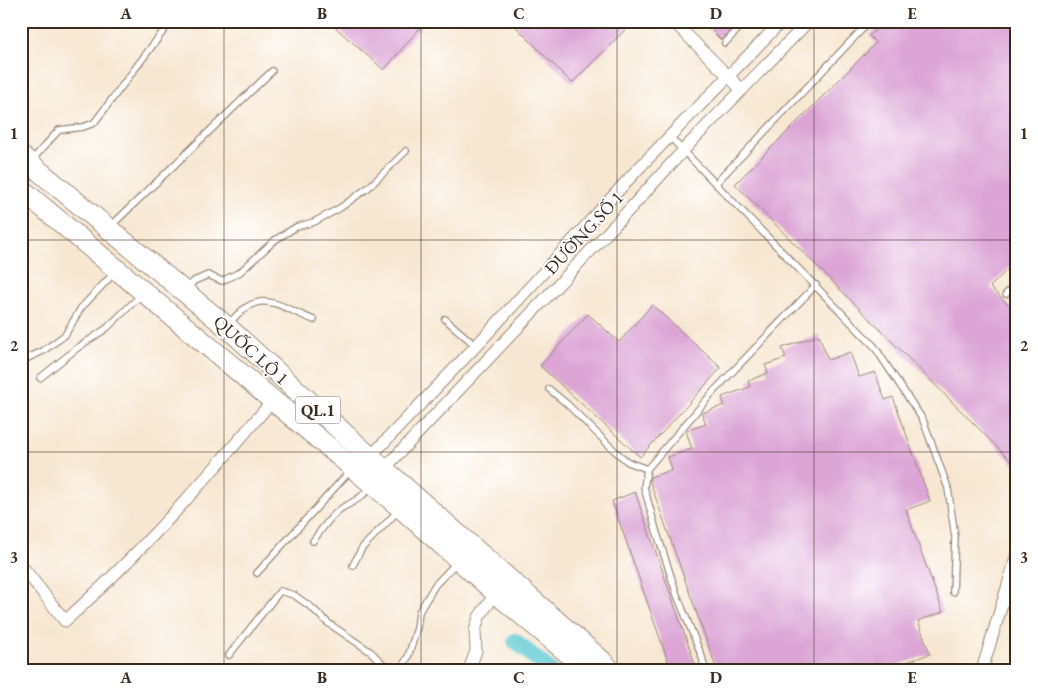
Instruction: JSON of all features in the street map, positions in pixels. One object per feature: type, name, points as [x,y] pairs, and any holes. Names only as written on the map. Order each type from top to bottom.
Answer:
[{"type":"highway","name":"QUỐC LỘ 1","points":[[25,159],[227,328],[368,470],[401,508],[496,593],[588,670]]},
{"type":"highway","name":"QUỐC LỘ 1","points":[[21,189],[118,268],[273,400],[368,470],[602,661],[610,670]]},
{"type":"street","points":[[673,21],[742,90]]},
{"type":"street","name":"ĐƯỜNG SỐ 1","points":[[368,470],[476,346],[670,137],[782,21]]},
{"type":"street","name":"ĐƯỜNG SỐ 1","points":[[368,470],[628,211],[809,21]]},
{"type":"street","points":[[21,565],[65,621],[116,573],[178,507],[273,400]]},
{"type":"street","points":[[982,670],[1017,555]]},
{"type":"street","points":[[469,670],[476,651],[475,631],[479,617],[496,593]]},
{"type":"lane","points":[[25,159],[41,148],[59,130],[94,122],[171,21]]},
{"type":"lane","points":[[725,42],[746,21]]},
{"type":"lane","points":[[716,183],[870,21]]},
{"type":"lane","points":[[108,229],[272,71]]},
{"type":"lane","points":[[670,137],[874,346],[923,420],[948,488],[955,537],[953,592]]},
{"type":"lane","points":[[184,292],[194,281],[208,275],[222,281],[240,272],[275,240],[296,227],[314,222],[340,208],[369,187],[406,151]]},
{"type":"lane","points":[[21,361],[43,351],[64,336],[81,308],[118,268]]},
{"type":"lane","points":[[1006,294],[1017,284]]},
{"type":"lane","points":[[704,670],[702,657],[677,595],[656,530],[644,487],[646,469],[714,391],[816,285]]},
{"type":"lane","points":[[40,378],[76,349],[107,328],[145,291]]},
{"type":"lane","points":[[227,328],[245,308],[262,300],[274,302],[314,320]]},
{"type":"lane","points":[[445,320],[476,346]]},
{"type":"lane","points":[[549,389],[568,404],[628,462],[646,469]]},
{"type":"lane","points":[[314,541],[321,529],[341,508],[362,498],[368,470]]},
{"type":"lane","points":[[257,573],[368,470]]},
{"type":"lane","points":[[353,565],[362,548],[401,508]]},
{"type":"lane","points":[[400,670],[408,657],[417,628],[419,612],[435,586],[459,560]]},
{"type":"lane","points":[[229,655],[280,591],[294,595],[311,607],[328,623],[371,652],[389,670]]},
{"type":"building","points":[[328,21],[426,21],[384,70]]},
{"type":"building","points":[[522,21],[634,21],[572,83],[516,27]]},
{"type":"building","points":[[702,21],[739,21],[721,40]]},
{"type":"building","points":[[884,21],[1017,21],[1017,260],[990,287],[1017,313],[1017,467],[735,184],[876,43],[869,36]]},
{"type":"building","points":[[652,305],[721,368],[640,457],[540,366],[588,314],[619,342]]},
{"type":"building","points":[[819,335],[828,360],[850,352],[859,377],[875,372],[885,400],[893,397],[930,501],[906,510],[943,612],[918,621],[930,654],[884,670],[717,670],[650,482],[650,477],[672,470],[668,457],[692,449],[686,431],[706,424],[702,413],[724,405],[722,397],[750,387],[748,381],[768,373],[765,365],[786,358],[782,348]]},
{"type":"building","points":[[635,492],[697,670],[671,670],[612,501]]},
{"type":"waterway","points":[[515,641],[550,670]]}]
